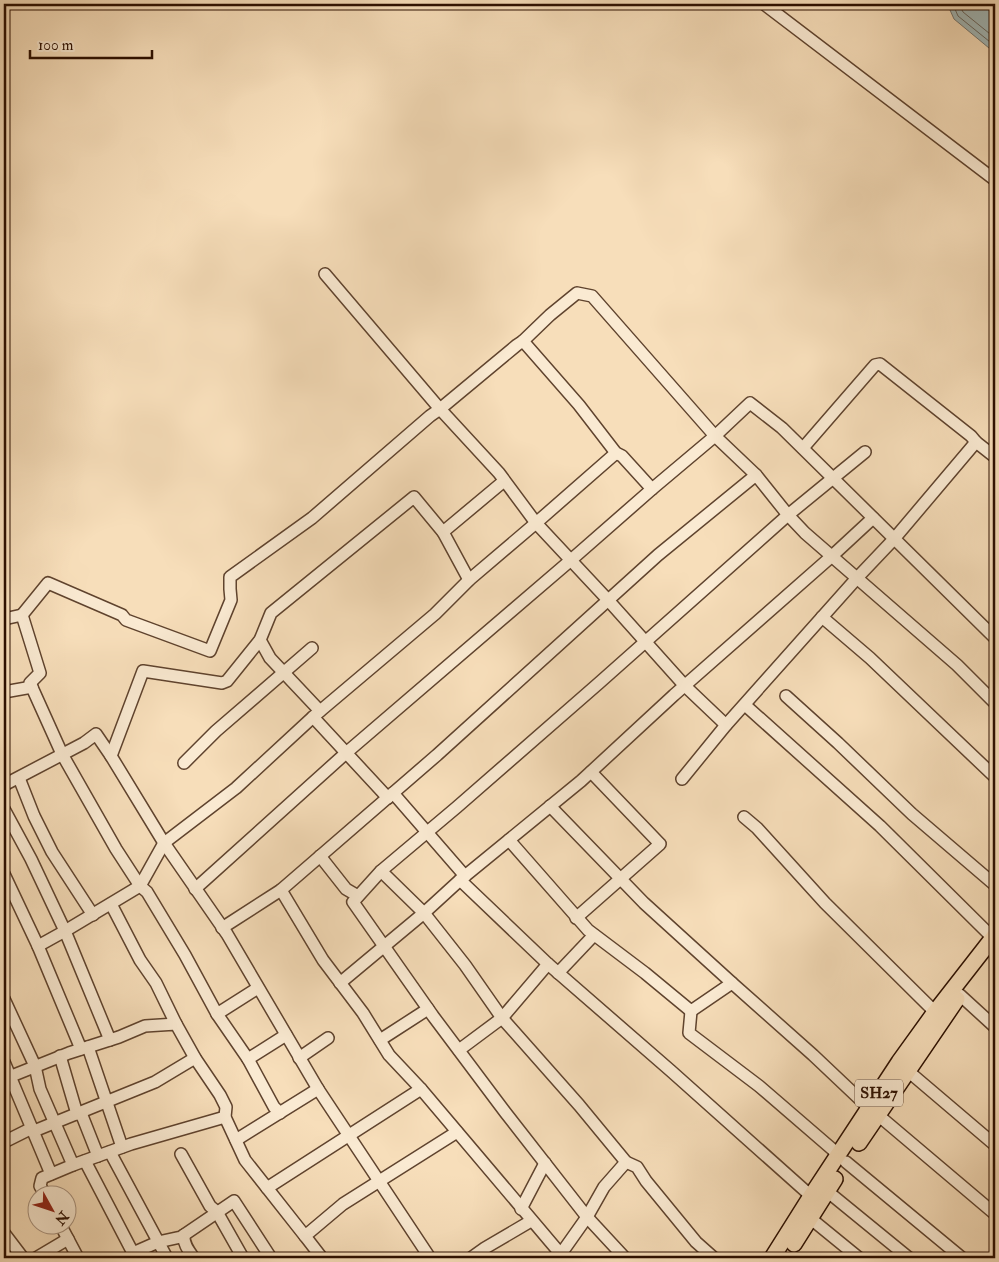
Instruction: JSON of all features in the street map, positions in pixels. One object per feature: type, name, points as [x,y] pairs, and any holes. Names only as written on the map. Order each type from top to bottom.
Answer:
[{"type":"main road","name":"SH27","points":[[874,1111],[908,1071],[994,942]]},
{"type":"main road","name":"SH27","points":[[772,1258],[811,1196],[843,1158],[874,1111],[899,1062],[935,1012],[994,942]]},
{"type":"main road","name":"SH27","points":[[784,1258],[827,1191],[843,1158]]},
{"type":"street","points":[[764,4],[995,180]]},
{"type":"street","points":[[325,274],[440,409],[499,473],[536,523],[608,600],[684,686],[726,725]]},
{"type":"street","points":[[4,619],[22,615],[48,583],[122,615],[126,620],[210,651],[231,600],[230,577],[312,518],[430,416],[523,341],[550,315],[577,294],[592,296],[715,436],[756,475],[788,515],[806,533],[957,665],[995,703]]},
{"type":"street","points":[[523,341],[579,405],[616,453],[622,456],[652,489]]},
{"type":"street","points":[[803,448],[875,365],[880,364],[995,457]]},
{"type":"street","points":[[195,890],[346,753],[715,436],[750,403],[782,428],[803,448],[995,638]]},
{"type":"street","points":[[682,778],[726,725],[894,539],[976,442]]},
{"type":"street","points":[[624,1258],[586,1217],[428,1009],[353,902],[381,871],[788,515],[865,452]]},
{"type":"street","points":[[38,946],[66,932],[140,886],[164,843],[236,788],[316,714],[435,614],[469,580],[616,453]]},
{"type":"street","points":[[222,928],[281,890],[437,755],[658,555],[756,475]]},
{"type":"street","points":[[443,532],[504,481]]},
{"type":"street","points":[[111,756],[143,671],[222,683],[227,681],[260,640],[271,613],[414,497],[443,532],[469,580]]},
{"type":"street","points":[[340,983],[591,772],[684,686],[873,518]]},
{"type":"street","points":[[22,615],[40,673],[30,683],[62,754],[116,849],[140,886],[147,892],[217,1014],[248,1059],[269,1099],[280,1113]]},
{"type":"street","points":[[822,617],[870,658],[995,777]]},
{"type":"street","points":[[260,640],[270,658],[284,672],[346,753],[427,832],[463,878],[548,964],[811,1196]]},
{"type":"street","points":[[184,763],[216,732],[312,648]]},
{"type":"street","points":[[4,692],[32,687]]},
{"type":"street","points":[[786,696],[912,814],[995,885]]},
{"type":"street","points":[[745,705],[880,826],[994,942]]},
{"type":"street","points":[[5,781],[19,778],[84,743],[96,734],[164,843],[222,928],[318,1089],[430,1258]]},
{"type":"street","points":[[576,918],[660,844],[591,772]]},
{"type":"street","points":[[19,778],[34,816],[52,852],[93,914]]},
{"type":"street","points":[[550,806],[644,903],[874,1111],[995,1214]]},
{"type":"street","points":[[4,810],[31,859],[66,932],[110,1040]]},
{"type":"street","points":[[744,817],[757,828],[824,903],[935,1012]]},
{"type":"street","points":[[509,840],[576,918],[594,935],[645,973],[691,1011]]},
{"type":"street","points":[[320,856],[346,888],[358,896]]},
{"type":"street","points":[[381,871],[424,913],[502,1018],[579,1105],[626,1162],[637,1167],[646,1181],[696,1242],[714,1258]]},
{"type":"street","points":[[4,874],[85,1048],[107,1102],[122,1147]]},
{"type":"street","points":[[281,890],[323,960],[363,1013],[389,1055],[422,1090],[560,1257],[604,1188],[626,1162]]},
{"type":"street","points":[[111,904],[140,960],[156,982],[195,1058],[220,1095],[226,1107],[225,1117],[245,1160],[322,1258]]},
{"type":"street","points":[[558,974],[594,935]]},
{"type":"street","points":[[459,1050],[502,1018],[548,964]]},
{"type":"street","points":[[691,1011],[732,983]]},
{"type":"street","points":[[217,1014],[258,988]]},
{"type":"street","points":[[960,995],[995,1026]]},
{"type":"street","points":[[4,999],[35,1066],[40,1089],[73,1165]]},
{"type":"street","points":[[380,1040],[428,1009]]},
{"type":"street","points":[[691,1011],[689,1033],[759,1086],[962,1258]]},
{"type":"street","points":[[7,1078],[60,1056],[119,1037],[145,1026],[176,1024]]},
{"type":"street","points":[[248,1059],[286,1035]]},
{"type":"street","points":[[299,1058],[328,1038]]},
{"type":"street","points":[[60,1056],[79,1114],[98,1156]]},
{"type":"street","points":[[4,1142],[79,1114],[155,1082],[195,1058]]},
{"type":"street","points":[[4,1062],[7,1078],[33,1130],[51,1174]]},
{"type":"street","points":[[908,1071],[995,1146]]},
{"type":"street","points":[[236,1140],[318,1089]]},
{"type":"street","points":[[267,1188],[422,1090]]},
{"type":"street","points":[[40,1184],[42,1178],[122,1147],[225,1117]]},
{"type":"street","points":[[305,1236],[343,1204],[457,1132]]},
{"type":"street","points":[[110,1152],[168,1258]]},
{"type":"street","points":[[181,1154],[210,1206],[217,1212],[239,1257]]},
{"type":"street","points":[[85,1161],[128,1256],[158,1242],[181,1237],[234,1201],[271,1258]]},
{"type":"street","points":[[521,1209],[545,1163]]},
{"type":"street","points":[[827,1191],[909,1258]]},
{"type":"street","points":[[810,1218],[859,1258]]},
{"type":"street","points":[[4,1220],[4,1233],[23,1258]]},
{"type":"street","points":[[470,1258],[531,1221]]},
{"type":"street","points":[[65,1234],[78,1258]]},
{"type":"street","points":[[184,1235],[184,1240],[194,1258]]},
{"type":"street","points":[[36,1258],[68,1239]]},
{"type":"water","points":[[950,4],[995,4],[995,53],[954,19],[950,10]]}]
